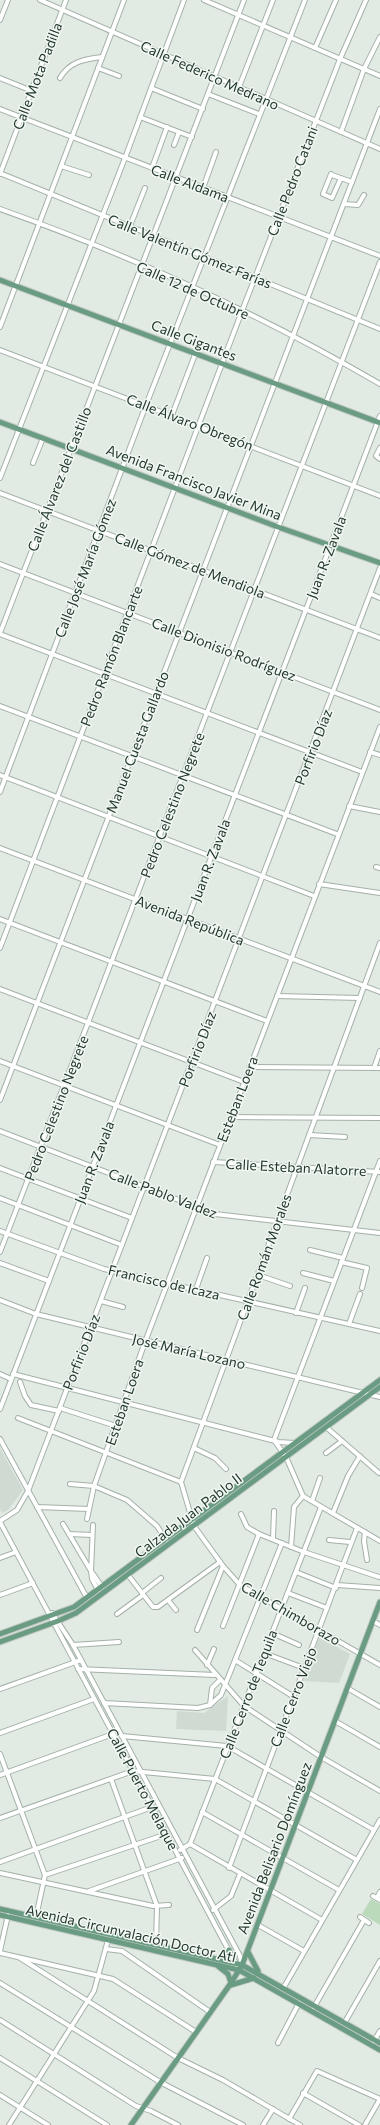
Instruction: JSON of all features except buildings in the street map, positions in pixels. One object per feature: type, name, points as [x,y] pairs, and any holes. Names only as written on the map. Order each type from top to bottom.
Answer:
[{"type":"main road","name":"Calle Gigantes","points":[[0,280],[170,344],[196,352],[379,423]]},
{"type":"main road","name":"Avenida Francisco Javier Mina","points":[[0,422],[226,508],[380,563]]},
{"type":"main road","name":"Calzada Juan Pablo II","points":[[0,1634],[74,1607],[100,1588],[130,1571],[166,1540],[239,1492],[295,1443],[380,1379]]},
{"type":"main road","name":"Calzada Juan Pablo II","points":[[0,1642],[56,1622],[76,1613],[193,1523],[238,1486],[326,1427],[370,1394],[380,1389]]},
{"type":"main road","points":[[238,1486],[239,1492]]},
{"type":"main road","name":"Avenida Belisario Domínguez","points":[[131,2125],[160,2082],[231,1984],[241,1967],[248,1952],[282,1858],[380,1602]]},
{"type":"main road","name":"Avenida Circunvalación Doctor Atl","points":[[0,1909],[236,1962],[254,1978],[380,2050]]},
{"type":"main road","name":"Avenida Circunvalación Doctor Atl","points":[[0,1915],[216,1964],[241,1967],[259,1974],[284,1987],[380,2043]]},
{"type":"main road","points":[[224,1960],[229,1950]]},
{"type":"main road","points":[[248,1952],[251,1962],[259,1974]]},
{"type":"main road","points":[[216,1964],[228,1974],[231,1984],[254,1978]]},
{"type":"street","points":[[0,20],[8,0]]},
{"type":"street","name":"Calle Federico Medrano","points":[[40,0],[380,149]]},
{"type":"street","name":"Calle Mota Padilla","points":[[0,173],[66,0]]},
{"type":"street","points":[[0,327],[124,0]]},
{"type":"street","points":[[0,478],[44,367],[90,244],[125,158],[184,0]]},
{"type":"street","points":[[204,0],[380,76]]},
{"type":"street","name":"Calle Álvarez del Castillo","points":[[0,634],[24,573],[46,510],[120,325],[244,0]]},
{"type":"street","points":[[240,88],[273,0]]},
{"type":"street","name":"Calle José María Gómez","points":[[0,792],[100,531],[146,405],[304,0]]},
{"type":"street","points":[[315,48],[336,0]]},
{"type":"street","name":"Calle Pedro Catani","points":[[222,363],[340,59],[366,0]]},
{"type":"street","points":[[342,132],[364,70],[380,37]]},
{"type":"street","points":[[60,78],[66,68],[74,65],[78,61],[102,57]]},
{"type":"street","points":[[98,68],[119,76]]},
{"type":"street","points":[[0,78],[32,91]]},
{"type":"street","points":[[151,88],[203,109]]},
{"type":"street","points":[[208,94],[259,114]]},
{"type":"street","name":"Calle Aldama","points":[[0,109],[380,256]]},
{"type":"street","name":"Manuel Cuesta Gallardo","points":[[0,1100],[380,109]]},
{"type":"street","points":[[140,117],[192,137]]},
{"type":"street","points":[[152,168],[167,127]]},
{"type":"street","points":[[174,145],[179,132]]},
{"type":"street","points":[[203,188],[216,152]]},
{"type":"street","points":[[61,166],[89,175]]},
{"type":"street","name":"Calle Valentín Gómez Farías","points":[[0,173],[380,329]]},
{"type":"street","points":[[341,178],[332,198],[323,194],[331,174],[352,182]]},
{"type":"street","points":[[130,226],[145,188]]},
{"type":"street","points":[[344,204],[358,205],[364,195]]},
{"type":"street","name":"Calle 12 de Octubre","points":[[0,209],[90,244],[242,311],[342,362],[380,384]]},
{"type":"street","name":"Pedro Celestino Negrete","points":[[0,1252],[113,961],[380,262]]},
{"type":"street","name":"Calle Álvaro Obregón","points":[[0,350],[380,496]]},
{"type":"street","points":[[172,415],[196,352]]},
{"type":"street","name":"Pedro Ramón Blancarte","points":[[0,948],[222,363]]},
{"type":"street","name":"Juan R. Zavala","points":[[0,1409],[330,546],[379,423],[380,416]]},
{"type":"street","points":[[34,463],[44,438]]},
{"type":"street","points":[[380,448],[376,457],[380,459]]},
{"type":"street","points":[[367,451],[377,454]]},
{"type":"street","name":"Calle Gómez de Mendiola","points":[[0,493],[380,638]]},
{"type":"street","name":"Calle Dionisio Rodríguez","points":[[0,564],[380,710]]},
{"type":"street","name":"Porfirio Díaz","points":[[0,1521],[17,1510],[28,1491],[240,939],[380,568]]},
{"type":"street","points":[[370,594],[380,598]]},
{"type":"street","points":[[0,634],[362,772]]},
{"type":"street","points":[[0,706],[337,834]]},
{"type":"street","name":"Esteban Loera","points":[[88,1519],[94,1486],[145,1342],[197,1208],[337,834],[380,726]]},
{"type":"street","points":[[370,752],[380,755]]},
{"type":"street","points":[[0,775],[58,796],[314,896]]},
{"type":"street","points":[[349,806],[380,812]]},
{"type":"street","name":"Avenida República","points":[[0,848],[380,992]]},
{"type":"street","points":[[319,884],[380,893]]},
{"type":"street","points":[[0,918],[267,1020]]},
{"type":"street","name":"Calle Román Morales","points":[[181,1482],[380,943]]},
{"type":"street","points":[[0,989],[244,1082]]},
{"type":"street","points":[[277,996],[360,998]]},
{"type":"street","points":[[374,1068],[380,1051]]},
{"type":"street","points":[[0,1061],[220,1144]]},
{"type":"street","points":[[249,1067],[380,1068]]},
{"type":"street","points":[[231,1117],[380,1118]]},
{"type":"street","name":"Calle Pablo Valdez","points":[[0,1131],[93,1166],[197,1208],[219,1215],[380,1233]]},
{"type":"street","points":[[309,1135],[345,1137]]},
{"type":"street","points":[[274,1440],[353,1231],[378,1172],[380,1161]]},
{"type":"street","name":"Calle Esteban Alatorre","points":[[213,1162],[378,1172]]},
{"type":"street","points":[[0,1168],[132,1218]]},
{"type":"street","points":[[0,1198],[122,1245]]},
{"type":"street","name":"Francisco de Icaza","points":[[0,1230],[112,1271],[380,1331]]},
{"type":"street","points":[[310,1250],[367,1268],[362,1288]]},
{"type":"street","points":[[196,1290],[207,1258]]},
{"type":"street","points":[[0,1263],[49,1281]]},
{"type":"street","points":[[303,1273],[334,1280]]},
{"type":"street","points":[[258,1275],[290,1286]]},
{"type":"street","points":[[296,1313],[305,1288]]},
{"type":"street","points":[[349,1324],[360,1294]]},
{"type":"street","name":"José María Lozano","points":[[0,1300],[36,1314],[145,1342],[227,1359],[380,1397]]},
{"type":"street","points":[[101,1301],[123,1307]]},
{"type":"street","points":[[0,1374],[12,1379]]},
{"type":"street","points":[[13,1374],[284,1443],[295,1443]]},
{"type":"street","points":[[380,1379],[380,1389]]},
{"type":"street","points":[[20,1382],[25,1396],[31,1405],[60,1409],[116,1426]]},
{"type":"street","points":[[190,1419],[191,1414]]},
{"type":"street","points":[[18,1418],[181,1482]]},
{"type":"street","points":[[326,1427],[379,1473]]},
{"type":"street","points":[[0,1439],[87,1598]]},
{"type":"street","points":[[274,1440],[284,1454],[303,1496],[380,1541]]},
{"type":"street","points":[[326,1453],[342,1441]]},
{"type":"street","points":[[194,1448],[219,1460],[226,1469]]},
{"type":"street","points":[[333,1513],[348,1476],[360,1456]]},
{"type":"street","points":[[312,1501],[320,1478]]},
{"type":"street","name":"Calle Chimborazo","points":[[181,1482],[193,1523],[221,1564],[240,1585],[260,1598],[281,1608],[380,1665]]},
{"type":"street","points":[[70,1484],[94,1486],[130,1502],[157,1526],[166,1540]]},
{"type":"street","points":[[291,1547],[294,1507],[303,1496]]},
{"type":"street","points":[[37,1507],[89,1509]]},
{"type":"street","name":"Calle Cerro de Tequila","points":[[190,1844],[321,1507]]},
{"type":"street","points":[[273,1539],[274,1511]]},
{"type":"street","points":[[241,1514],[247,1527],[259,1534],[304,1552],[379,1577]]},
{"type":"street","name":"Calle Puerto Melaque","points":[[0,1521],[33,1583],[56,1622],[74,1662],[236,1962]]},
{"type":"street","points":[[63,1524],[91,1572]]},
{"type":"street","points":[[93,1525],[91,1572],[92,1579],[100,1588]]},
{"type":"street","name":"Calle Cerro Viejo","points":[[229,1868],[336,1587],[350,1542],[357,1528]]},
{"type":"street","points":[[365,1532],[364,1541],[367,1560]]},
{"type":"street","points":[[69,1534],[92,1535]]},
{"type":"street","points":[[223,1626],[259,1534]]},
{"type":"street","points":[[329,1540],[350,1542]]},
{"type":"street","points":[[104,1703],[198,1708],[210,1705],[221,1695],[225,1686],[282,1543]]},
{"type":"street","points":[[0,1558],[16,1552]]},
{"type":"street","points":[[130,1571],[142,1594],[153,1607],[158,1607],[221,1564]]},
{"type":"street","points":[[197,1630],[221,1564]]},
{"type":"street","points":[[296,1572],[336,1587],[380,1588]]},
{"type":"street","points":[[117,1614],[161,1578]]},
{"type":"street","points":[[0,1595],[33,1583]]},
{"type":"street","points":[[288,1593],[327,1608]]},
{"type":"street","points":[[168,1600],[176,1610]]},
{"type":"street","points":[[373,1621],[380,1625]]},
{"type":"street","name":"Calle Puerto Melaque","points":[[56,1622],[73,1645],[240,1956],[241,1967]]},
{"type":"street","points":[[272,1634],[299,1645]]},
{"type":"street","points":[[73,1645],[119,1642]]},
{"type":"street","points":[[207,1665],[214,1649]]},
{"type":"street","points":[[195,1650],[244,1706],[321,1757],[380,1791]]},
{"type":"street","points":[[264,1653],[304,1668]]},
{"type":"street","points":[[0,1689],[81,1660]]},
{"type":"street","points":[[235,1660],[294,1697]]},
{"type":"street","points":[[78,1669],[215,1674]]},
{"type":"street","points":[[210,1705],[212,1688],[220,1680]]},
{"type":"street","points":[[347,1688],[380,1707]]},
{"type":"street","points":[[0,1733],[94,1699]]},
{"type":"street","points":[[335,1721],[380,1747]]},
{"type":"street","points":[[0,1775],[113,1734]]},
{"type":"street","points":[[122,1736],[227,1746],[374,1830]]},
{"type":"street","points":[[0,1754],[45,1875],[36,1917]]},
{"type":"street","points":[[0,1818],[133,1771],[140,1770],[215,1778],[357,1860]]},
{"type":"street","points":[[111,1778],[157,1906],[156,1944]]},
{"type":"street","points":[[0,1862],[152,1807]]},
{"type":"street","points":[[202,1812],[339,1890]]},
{"type":"street","points":[[284,1987],[380,1820]]},
{"type":"street","points":[[45,1875],[167,1834]]},
{"type":"street","points":[[176,1852],[190,1844],[229,1868],[322,1920]]},
{"type":"street","points":[[88,1892],[186,1856]]},
{"type":"street","points":[[0,1872],[157,1906],[169,1905]]},
{"type":"street","points":[[209,1913],[231,1896],[240,1874]]},
{"type":"street","points":[[377,1898],[380,1892]]},
{"type":"street","points":[[9,1911],[0,1952],[112,1979],[196,2032]]},
{"type":"street","points":[[360,1917],[369,1923]]},
{"type":"street","points":[[312,2011],[364,1920]]},
{"type":"street","points":[[258,1925],[304,1951]]},
{"type":"street","points":[[9,2125],[88,2001],[100,1975],[108,1940]]},
{"type":"street","points":[[120,1942],[122,1951]]},
{"type":"street","points":[[106,1949],[122,1951],[210,2012]]},
{"type":"street","points":[[20,1958],[178,2058],[223,2080],[300,2125]]},
{"type":"street","points":[[345,2022],[380,1961]]},
{"type":"street","points":[[0,1983],[160,2082],[243,2125]]},
{"type":"street","points":[[278,2043],[299,2003]]},
{"type":"street","points":[[0,2020],[136,2106],[178,2125]]},
{"type":"street","points":[[372,2045],[380,2031]]},
{"type":"street","points":[[0,2058],[107,2125]]},
{"type":"street","points":[[289,2118],[317,2071],[380,2099],[365,2125]]},
{"type":"street","points":[[303,2093],[359,2125]]},
{"type":"street","points":[[0,2095],[48,2125]]},
{"type":"street","points":[[263,2125],[273,2110]]},
{"type":"shaded area","points":[[0,1448],[23,1490],[8,1510],[2,1513],[0,1509]]},
{"type":"shaded area","points":[[319,1638],[350,1654],[339,1683],[303,1681]]},
{"type":"shaded area","points":[[228,1696],[226,1731],[176,1729],[177,1711],[204,1713]]},
{"type":"green space","points":[[371,1899],[380,1904],[380,1925],[362,1914]]}]
